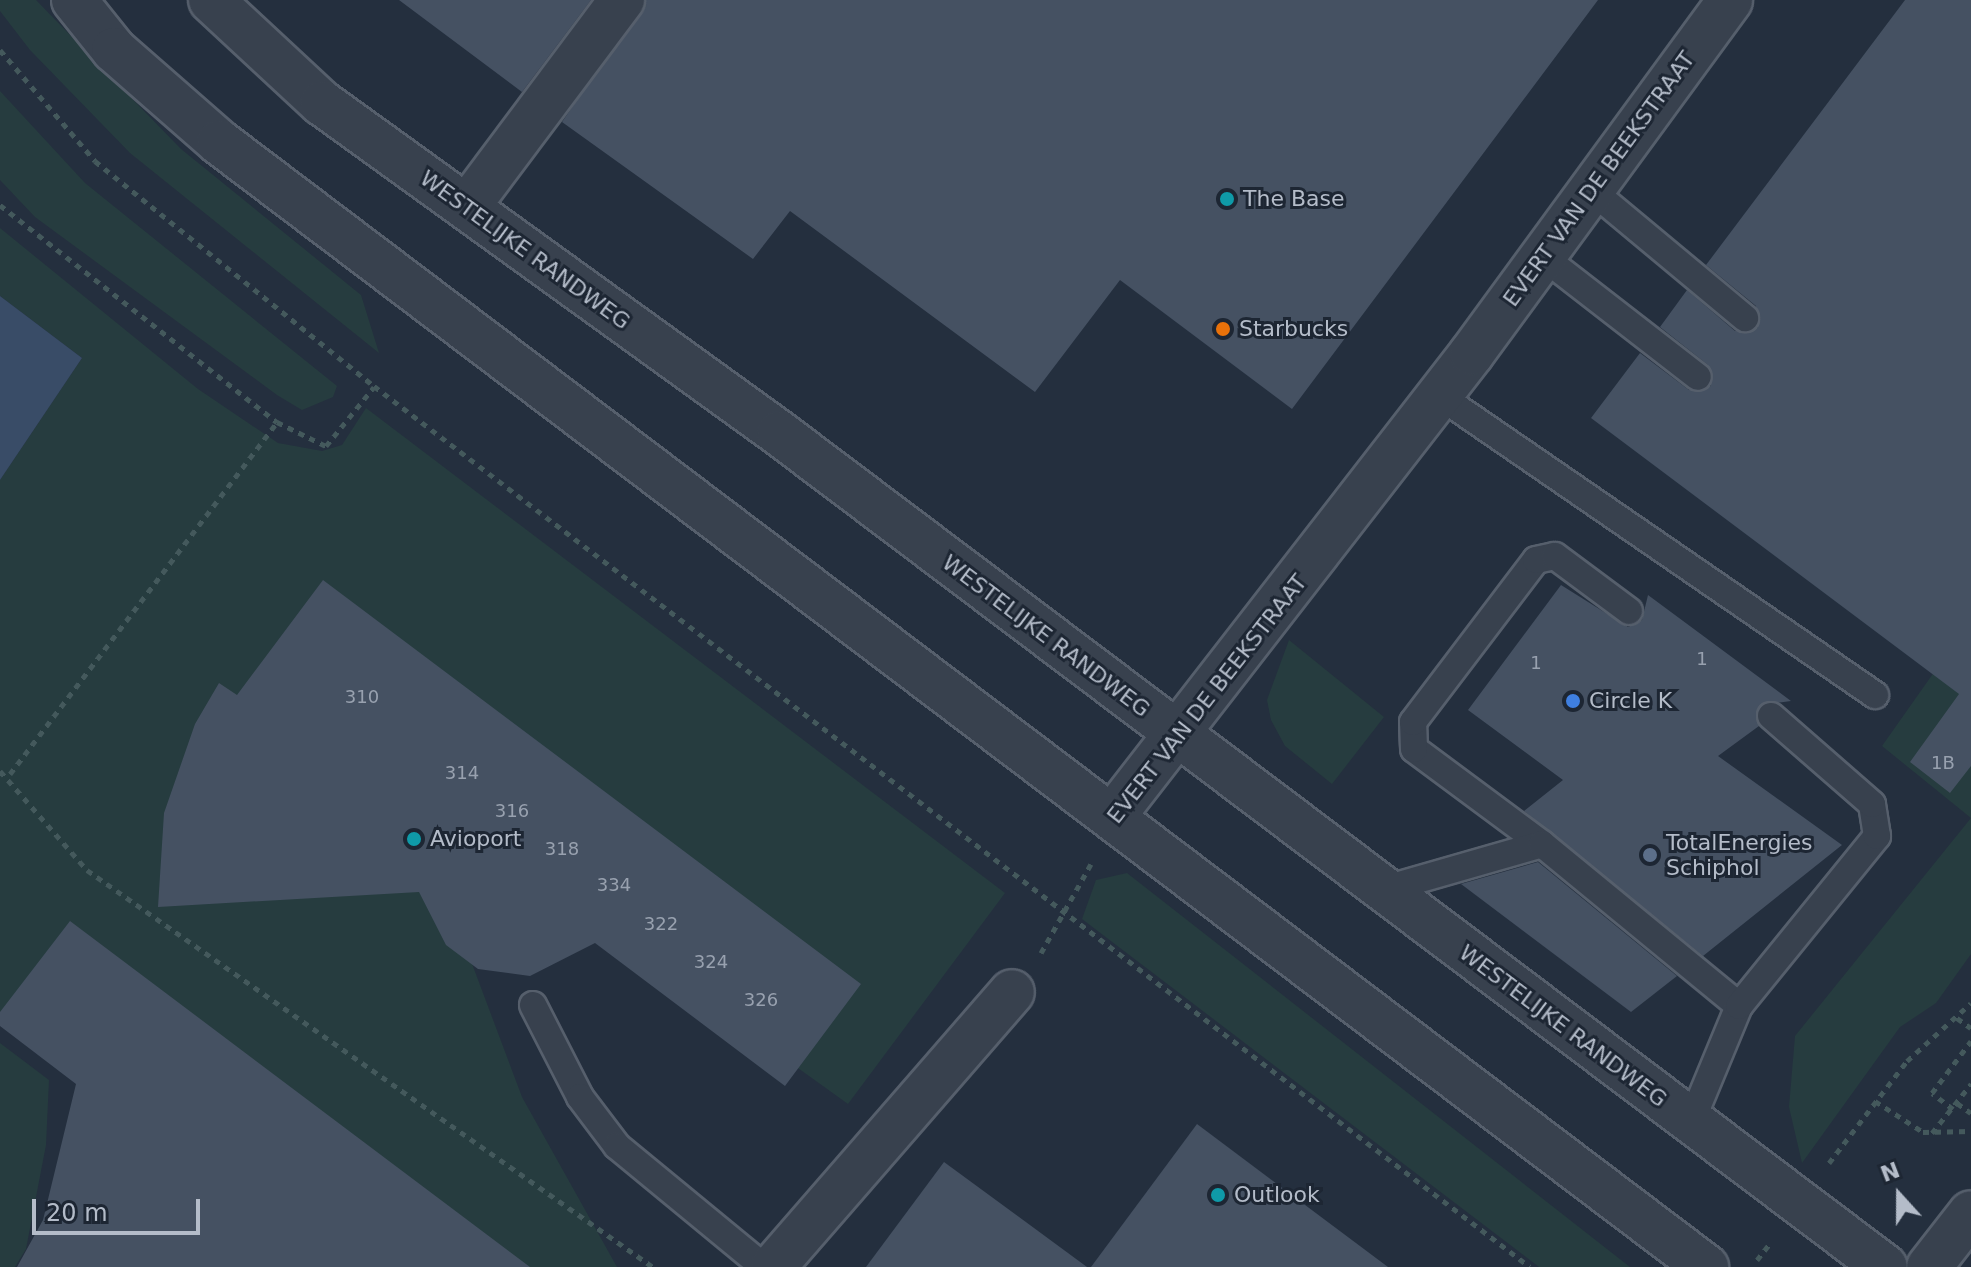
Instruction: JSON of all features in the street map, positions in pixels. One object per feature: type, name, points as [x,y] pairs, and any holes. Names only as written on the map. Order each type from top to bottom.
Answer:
[{"type":"street","points":[[74,0],[114,50],[219,142],[1706,1267]]},
{"type":"street","name":"WESTELIJKE RANDWEG","points":[[211,0],[322,103],[467,207],[1178,736],[1885,1267]]},
{"type":"street","points":[[467,207],[622,0]]},
{"type":"street","name":"EVERT VAN DE BEEKSTRAAT","points":[[1112,817],[1440,396],[1730,0]]},
{"type":"street","points":[[773,1267],[1012,992]]},
{"type":"street","points":[[1929,1267],[1971,1213]]},
{"type":"lane","points":[[1590,189],[1745,318]]},
{"type":"lane","points":[[1542,256],[1698,377]]},
{"type":"lane","points":[[1440,396],[1875,695]]},
{"type":"lane","points":[[1629,611],[1555,556],[1536,560],[1413,722],[1414,749],[1542,844],[1739,1006]]},
{"type":"lane","points":[[1691,1122],[1739,1006],[1877,836],[1872,804],[1771,716]]},
{"type":"lane","points":[[1382,890],[1542,844]]},
{"type":"lane","points":[[533,1005],[580,1097],[617,1146],[764,1267]]},
{"type":"path","points":[[0,50],[95,161],[374,386],[1066,919],[1530,1267]]},
{"type":"path","points":[[0,205],[277,422],[326,446],[374,386]]},
{"type":"path","points":[[10,774],[277,422]]},
{"type":"path","points":[[0,771],[10,774],[87,870],[653,1267]]},
{"type":"path","name":"EVERT VAN DE BEEKSTRAAT","points":[[1012,992],[1066,919],[1112,817]]},
{"type":"path","points":[[1752,1267],[1875,1101],[1971,1003]]},
{"type":"path","points":[[1957,1018],[1971,1028]]},
{"type":"path","points":[[1971,1041],[1932,1093],[1971,1113]]},
{"type":"path","points":[[1931,1134],[1971,1084]]},
{"type":"path","points":[[1875,1101],[1931,1134],[1971,1131]]},
{"type":"green space","points":[[0,0],[36,0],[181,149],[361,295],[379,353],[130,153],[30,50],[0,11]]},
{"type":"green space","points":[[0,91],[85,183],[337,386],[333,397],[302,410],[277,395],[35,217],[0,180]]},
{"type":"green space","points":[[0,228],[198,389],[278,443],[322,451],[342,445],[366,408],[1005,893],[848,1104],[581,912],[456,921],[522,1097],[617,1267],[461,1267],[0,1018],[0,480],[82,358],[0,296]]},
{"type":"green space","points":[[1289,640],[1384,717],[1332,784],[1285,746],[1271,720],[1267,700]]},
{"type":"green space","points":[[1937,668],[1971,695],[1971,818],[1882,746]]},
{"type":"green space","points":[[1971,818],[1971,954],[1936,1003],[1900,1027],[1802,1163],[1789,1107],[1795,1036]]},
{"type":"green space","points":[[1127,873],[1630,1267],[1539,1267],[1082,919],[1096,880]]},
{"type":"green space","points":[[0,1043],[49,1080],[46,1145],[26,1249],[15,1267],[0,1267]]},
{"type":"water","points":[[0,296],[82,358],[0,480]]},
{"type":"building","points":[[399,0],[591,0],[522,92]]},
{"type":"building","points":[[646,0],[1598,0],[1292,409],[1120,280],[1035,392],[790,211],[753,259],[562,122]]},
{"type":"building","points":[[1905,0],[1971,0],[1971,766],[1950,793],[1910,762],[1959,694],[1591,418],[1640,353],[1689,390],[1711,386],[1708,365],[1660,327],[1687,290],[1735,331],[1758,328],[1756,306],[1706,265]]},
{"type":"building","name":"Avioport","points":[[323,580],[861,984],[785,1086],[595,943],[530,976],[478,969],[446,945],[419,892],[158,907],[164,813],[195,724],[219,683],[237,695]]},
{"type":"building","points":[[1561,585],[1628,627],[1642,620],[1648,595],[1791,701],[1760,705],[1759,726],[1718,756],[1842,845],[1703,956],[1524,811],[1563,780],[1468,710]]},
{"type":"building","points":[[1538,862],[1677,976],[1631,1012],[1461,884]]},
{"type":"building","points":[[70,921],[530,1267],[17,1267],[43,1220],[76,1084],[0,1026],[0,1012]]},
{"type":"building","name":"Outlook","points":[[1197,1124],[1388,1267],[1091,1267]]},
{"type":"building","points":[[944,1162],[1087,1267],[866,1267]]},
{"type":"place","name":"The Base","points":[[1227,199]]},
{"type":"place","name":"Starbucks","points":[[1223,329]]},
{"type":"place","name":"Circle K","points":[[1573,701]]},
{"type":"place","name":"Avioport","points":[[414,839]]},
{"type":"place","name":"TotalEnergies Schiphol","points":[[1650,855]]},
{"type":"place","name":"Outlook","points":[[1218,1195]]}]
